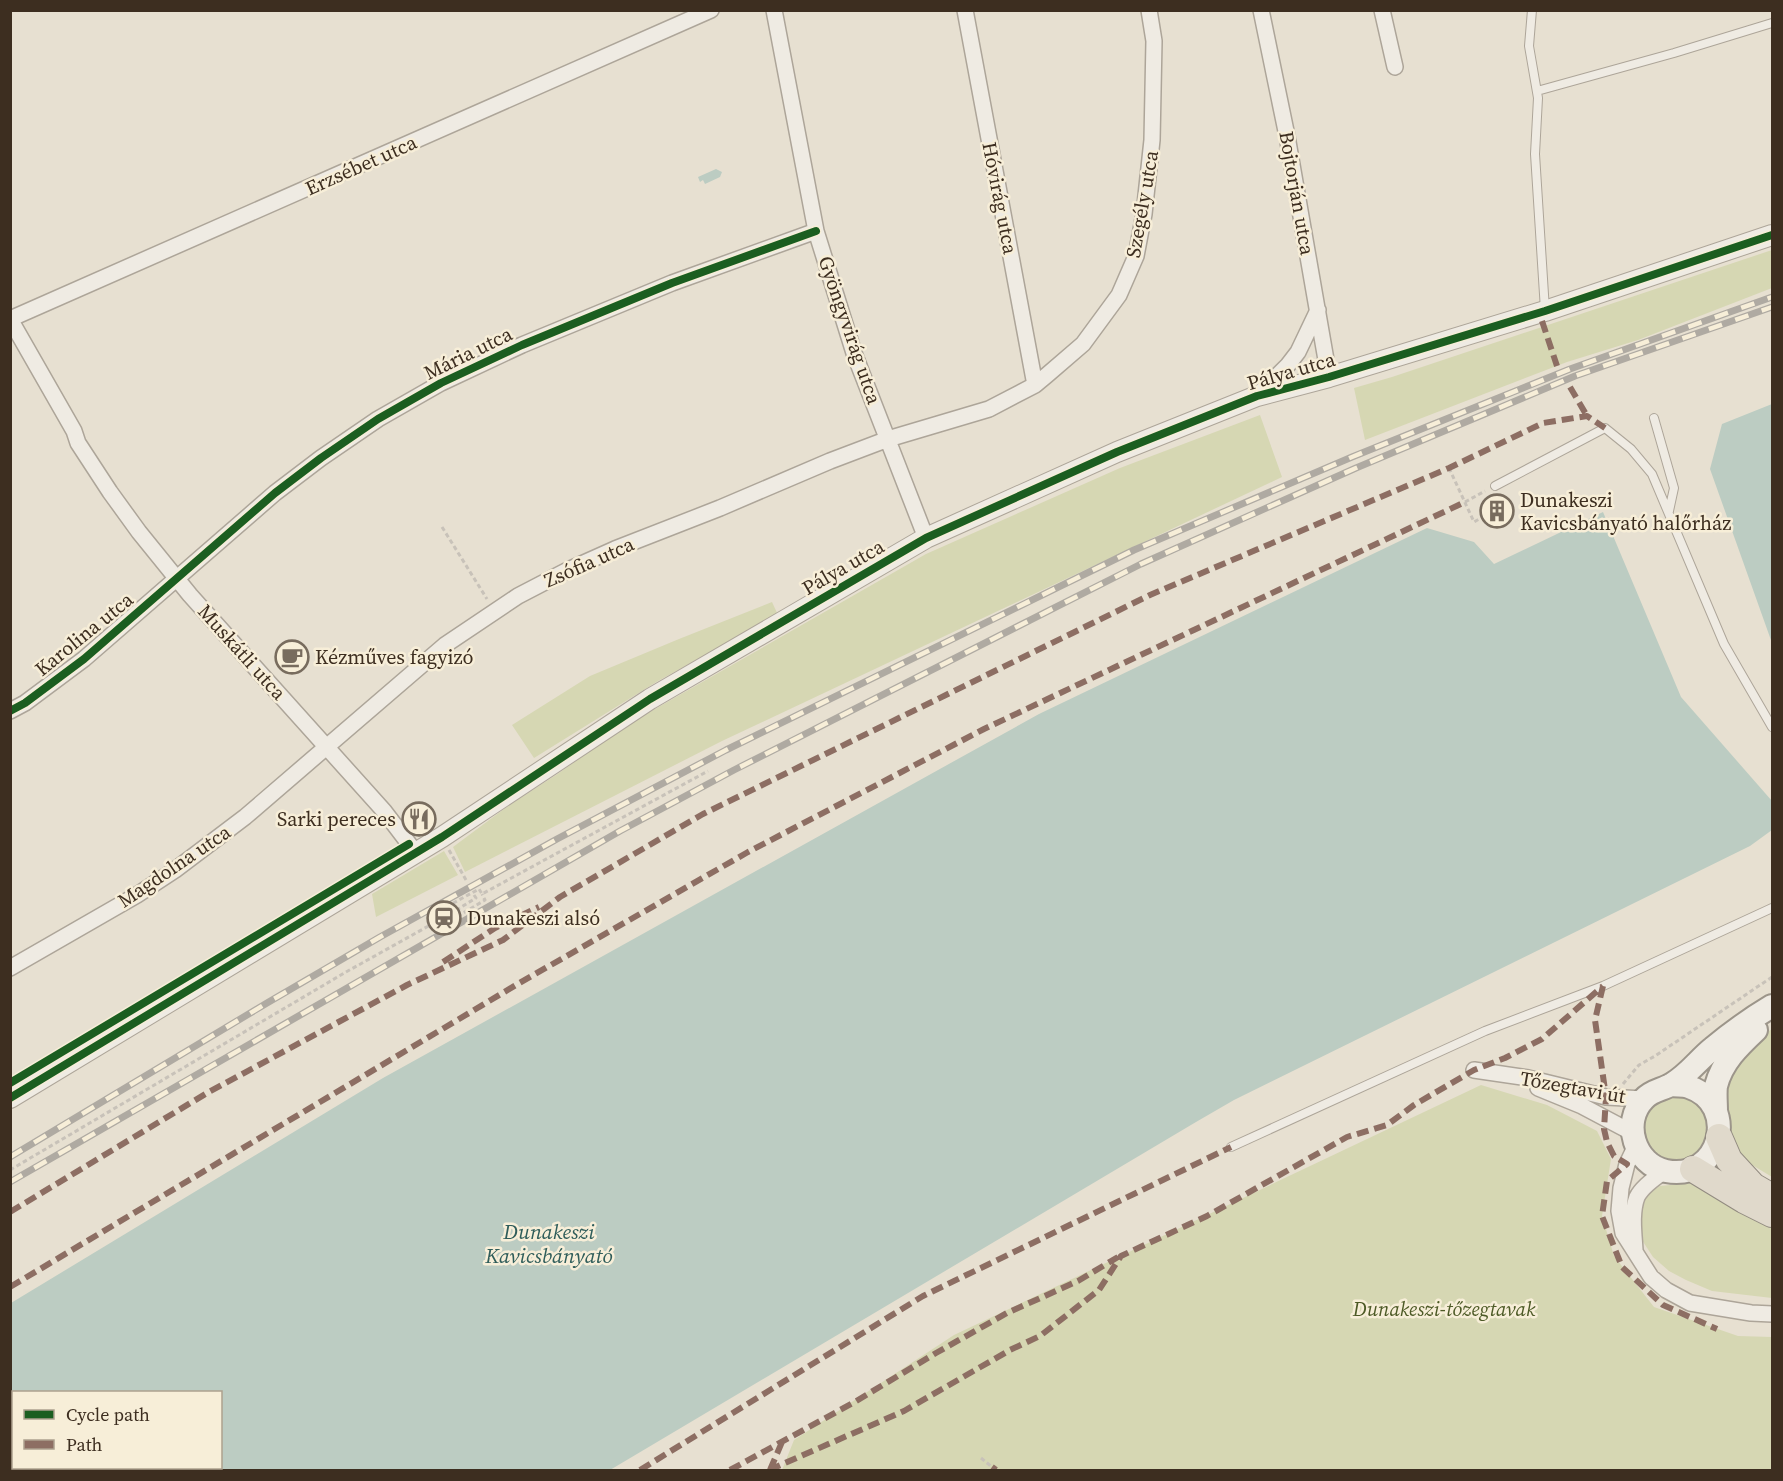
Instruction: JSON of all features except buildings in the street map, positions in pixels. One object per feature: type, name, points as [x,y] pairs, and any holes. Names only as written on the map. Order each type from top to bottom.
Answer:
[{"type":"highway","points":[[1719,1137],[1729,1160],[1753,1186],[1773,1197]]},
{"type":"highway","points":[[1693,1169],[1744,1200],[1773,1214]]},
{"type":"main road","points":[[1773,1006],[1740,1027],[1671,1085],[1656,1090],[1644,1099],[1633,1120],[1634,1139],[1643,1157],[1653,1166],[1665,1171],[1679,1172],[1693,1169],[1705,1162],[1714,1151],[1719,1137],[1716,1087],[1726,1062],[1755,1031],[1773,1020]]},
{"type":"main road","points":[[1671,1085],[1689,1087],[1705,1096],[1716,1111]]},
{"type":"street","name":"Erzsébet utca","points":[[11,319],[711,10]]},
{"type":"street","name":"Gyöngyvirág utca","points":[[774,10],[816,231],[854,353],[926,538]]},
{"type":"street","name":"Hóvirág utca","points":[[965,10],[1035,385]]},
{"type":"street","name":"Szegély utca","points":[[888,439],[989,409],[1035,385],[1083,344],[1119,295],[1136,256],[1144,214],[1152,140],[1154,41],[1149,10]]},
{"type":"street","name":"Bojtorján utca","points":[[1261,10],[1287,136],[1329,377]]},
{"type":"street","points":[[1382,10],[1395,67]]},
{"type":"street","name":"Mária utca","points":[[176,579],[275,493],[321,458],[378,419],[441,383],[522,345],[661,287],[816,231]]},
{"type":"street","name":"Pálya utca","points":[[10,1098],[416,853],[650,699],[926,538],[1117,452],[1257,396],[1329,377],[1545,311],[1773,235]]},
{"type":"street","name":"Pálya utca","points":[[1257,396],[1288,365],[1298,351],[1318,310]]},
{"type":"street","name":"Muskátli utca","points":[[11,319],[74,431],[78,443],[133,524],[176,579],[384,812],[416,853]]},
{"type":"street","name":"Muskátli utca","points":[[10,337],[68,436],[78,443]]},
{"type":"street","points":[[1303,342],[1313,339],[1324,344]]},
{"type":"street","name":"Zsófia utca","points":[[326,747],[445,645],[518,596],[615,549],[888,439]]},
{"type":"street","name":"Karolina utca","points":[[10,711],[25,703],[84,659],[176,579]]},
{"type":"street","name":"Magdolna utca","points":[[10,968],[137,895],[175,870],[246,817],[326,747]]},
{"type":"street","name":"Tőzegtavi út","points":[[1474,1070],[1528,1078],[1606,1097],[1644,1099]]},
{"type":"street","name":"Tőzegtavi út","points":[[1501,1074],[1582,1106],[1634,1139]]},
{"type":"street","points":[[1634,1139],[1621,1188],[1619,1211],[1623,1233],[1651,1277],[1666,1290],[1690,1303],[1750,1313],[1773,1314]]},
{"type":"street","points":[[1635,1253],[1633,1220],[1638,1196],[1665,1171]]},
{"type":"lane","points":[[1532,10],[1529,45],[1539,98],[1535,154],[1545,311]]},
{"type":"lane","points":[[1537,92],[1773,23]]},
{"type":"lane","points":[[1654,418],[1674,488],[1669,512]]},
{"type":"lane","points":[[1495,486],[1605,428],[1631,449],[1652,474],[1724,644],[1773,727]]},
{"type":"lane","points":[[1231,1147],[1485,1031],[1603,986],[1773,908]]},
{"type":"path","points":[[1449,468],[1474,522],[1479,519]]},
{"type":"path","points":[[1466,502],[1495,486]]},
{"type":"path","points":[[442,527],[494,611]]},
{"type":"path","points":[[482,894],[708,771]]},
{"type":"path","points":[[454,858],[466,880]]},
{"type":"path","points":[[478,889],[482,894],[485,900],[453,919],[446,907],[478,889]]},
{"type":"path","points":[[10,1170],[326,984],[450,914],[476,898],[474,895]]},
{"type":"path","points":[[1606,1097],[1621,1086],[1639,1065],[1773,977]]},
{"type":"path","points":[[981,1458],[992,1467]]},
{"type":"green space","points":[[1772,250],[1772,288],[1638,340],[1567,362],[1365,440],[1354,388]]},
{"type":"green space","points":[[1260,415],[1282,477],[722,741],[465,872],[453,847],[508,806],[627,725],[926,554],[1120,468]]},
{"type":"green space","points":[[772,602],[778,615],[658,681],[534,758],[512,725],[590,676]]},
{"type":"green space","points":[[444,851],[458,875],[376,917],[372,894]]},
{"type":"green space","points":[[1772,1029],[1772,1177],[1744,1160],[1734,1145],[1723,1084],[1730,1069]]},
{"type":"green space","name":"Dunakeszi-tőzegtavak","points":[[1481,1085],[1547,1105],[1597,1131],[1611,1159],[1602,1216],[1614,1256],[1654,1307],[1738,1336],[1772,1337],[1772,1470],[782,1470],[794,1440],[954,1335]]},
{"type":"green space","points":[[1676,1097],[1694,1102],[1699,1106],[1703,1111],[1708,1129],[1703,1147],[1699,1152],[1694,1156],[1676,1161],[1658,1156],[1653,1152],[1649,1147],[1644,1129],[1649,1111],[1653,1106],[1658,1102]]},
{"type":"green space","points":[[1692,1183],[1710,1188],[1772,1220],[1772,1298],[1712,1291],[1669,1271],[1653,1257],[1640,1237],[1639,1220],[1647,1194],[1660,1186]]},
{"type":"water","points":[[716,169],[722,172],[720,177],[705,184],[703,180],[700,182],[698,177]]},
{"type":"water","points":[[1772,404],[1772,643],[1710,469],[1722,424]]},
{"type":"water","name":"Dunakeszi Kavicsbányató","points":[[1603,512],[1681,697],[1772,801],[1772,830],[1750,846],[1234,1100],[610,1470],[11,1470],[11,1303],[383,1078],[1039,714],[1427,528],[1474,542],[1494,564]]},
{"type":"railway","points":[[10,1157],[380,937],[557,839],[726,750],[1134,550],[1352,457],[1570,369],[1772,297]]},
{"type":"railway","points":[[10,1182],[620,831],[734,770],[1141,564],[1356,468],[1575,376],[1772,307]]},
{"type":"marked path","points":[[1542,321],[1557,366]]},
{"type":"marked path","points":[[1570,387],[1587,416]]},
{"type":"marked path","points":[[10,1212],[207,1093],[407,985],[503,940],[560,897],[703,814],[1150,595],[1449,468],[1543,423],[1587,416],[1605,428]]},
{"type":"marked path","points":[[10,1287],[516,985],[748,852],[984,729],[1465,502]]},
{"type":"marked path","points":[[443,962],[495,928],[539,907]]},
{"type":"marked path","points":[[1603,986],[1595,1020],[1606,1097],[1604,1129],[1614,1156],[1627,1164],[1607,1181],[1602,1216],[1622,1267],[1663,1305],[1717,1329]]},
{"type":"marked path","points":[[769,1470],[904,1411],[1010,1350],[1040,1336],[1099,1290],[1121,1256],[1207,1216],[1347,1137],[1387,1125],[1414,1105],[1474,1070],[1505,1058],[1542,1039],[1603,986]]},
{"type":"marked path","points":[[640,1470],[923,1296],[1231,1147]]},
{"type":"marked path","points":[[730,1470],[853,1403],[1007,1313],[1078,1281],[1118,1257]]},
{"type":"marked path","points":[[770,1470],[782,1442]]},
{"type":"marked path","points":[[992,1467],[996,1470]]},
{"type":"cycle path","points":[[10,711],[25,703],[84,659],[275,493],[378,419],[441,383],[522,345],[672,283],[816,231]]},
{"type":"cycle path","points":[[10,1098],[442,837],[650,699],[926,538],[1117,452],[1257,396],[1329,377],[1545,311],[1772,235]]},
{"type":"cycle path","points":[[10,1083],[409,844]]},
{"type":"place","name":"Dunakeszi Kavicsbányató halőrház","points":[[1497,511]]},
{"type":"place","name":"Kézműves fagyizó","points":[[292,657]]},
{"type":"place","name":"Sarki pereces","points":[[419,819]]},
{"type":"place","name":"Dunakeszi alsó","points":[[444,918]]}]
